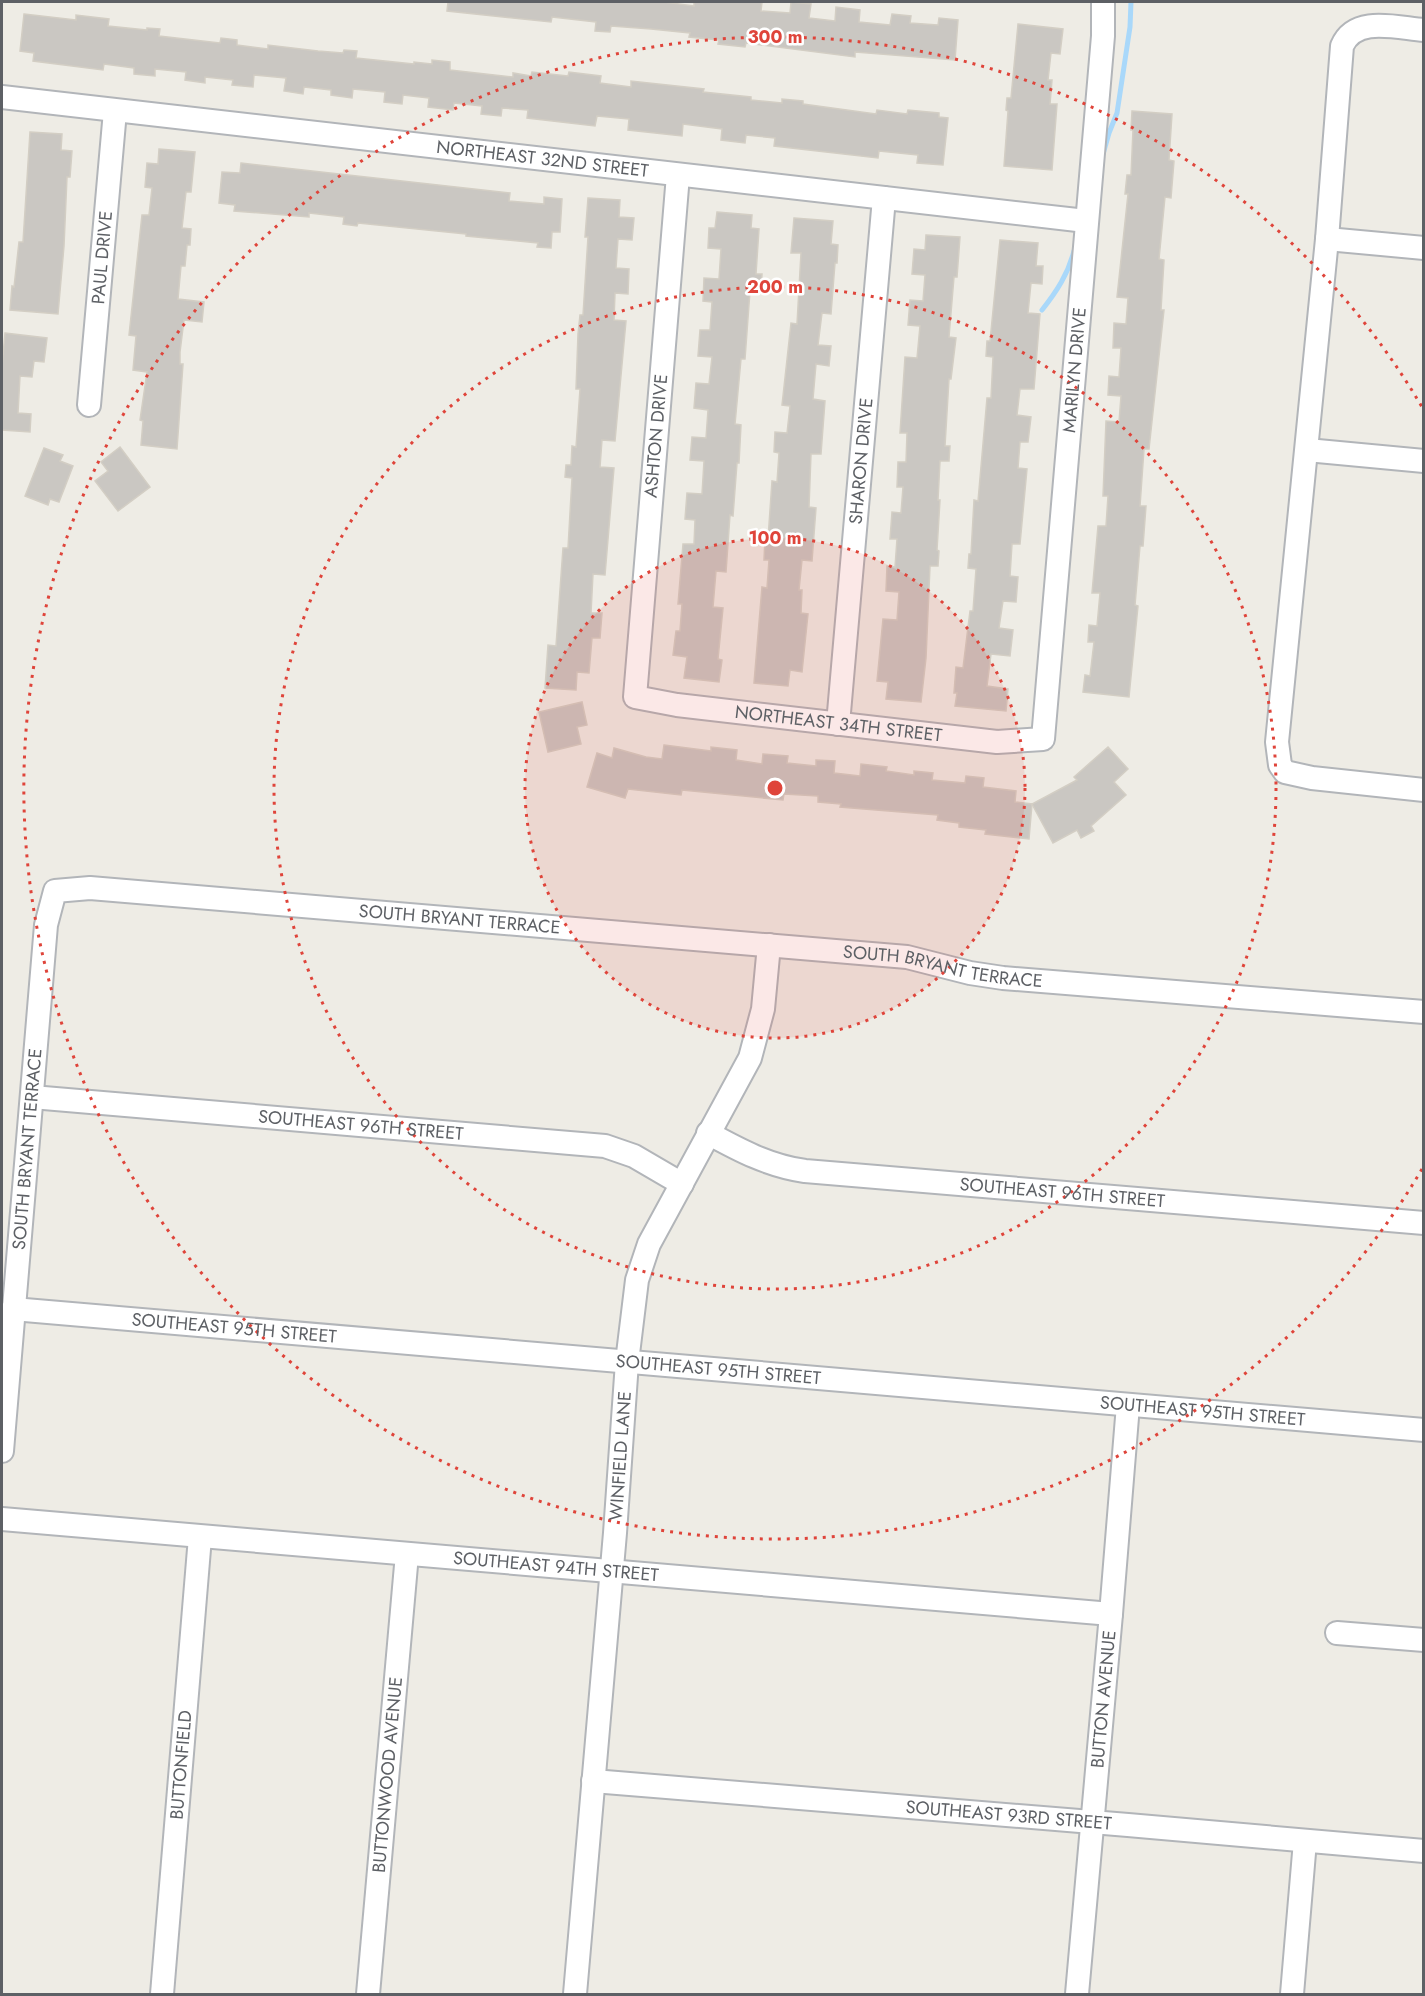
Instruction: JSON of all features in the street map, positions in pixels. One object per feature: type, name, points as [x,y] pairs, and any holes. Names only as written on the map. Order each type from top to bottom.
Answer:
[{"type":"street","name":"MARILYN DRIVE","points":[[1043,739],[1103,36],[1103,2]]},
{"type":"street","points":[[1424,30],[1371,25],[1359,28],[1347,35],[1342,46],[1327,239],[1277,742],[1280,765],[1285,772],[1311,778],[1424,790]]},
{"type":"street","name":"NORTHEAST 32ND STREET","points":[[2,98],[1086,221]]},
{"type":"street","name":"PAUL DRIVE","points":[[89,405],[116,111]]},
{"type":"street","name":"ASHTON DRIVE","points":[[635,697],[678,175]]},
{"type":"street","name":"SHARON DRIVE","points":[[837,724],[884,198]]},
{"type":"street","points":[[1327,239],[1424,248]]},
{"type":"street","points":[[1307,450],[1424,461]]},
{"type":"street","name":"NORTHEAST 34TH STREET","points":[[635,697],[678,705],[997,742],[1043,739]]},
{"type":"street","name":"SOUTH BRYANT TERRACE","points":[[2,1451],[46,925],[54,891],[90,888],[907,957],[970,973],[1003,978],[1424,1012]]},
{"type":"street","name":"WINFIELD LANE","points":[[575,1995],[627,1362],[637,1280],[649,1244],[741,1076],[754,1046],[763,1010],[769,945]]},
{"type":"street","name":"SOUTHEAST 96TH STREET","points":[[32,1097],[605,1146],[634,1156],[682,1184]]},
{"type":"street","name":"SOUTHEAST 96TH STREET","points":[[708,1133],[756,1158],[805,1171],[1424,1222]]},
{"type":"street","name":"SOUTHEAST 95TH STREET","points":[[13,1309],[1424,1430]]},
{"type":"street","name":"BUTTON AVENUE","points":[[1077,1995],[1128,1405]]},
{"type":"street","name":"SOUTHEAST 94TH STREET","points":[[2,1519],[1111,1614]]},
{"type":"street","name":"BUTTONFIELD","points":[[162,1995],[200,1537]]},
{"type":"street","name":"BUTTONWOOD AVENUE","points":[[368,1995],[407,1554]]},
{"type":"street","points":[[1337,1633],[1424,1640]]},
{"type":"street","name":"SOUTHEAST 93RD STREET","points":[[593,1781],[1424,1851]]},
{"type":"street","points":[[1292,1995],[1305,1841]]},
{"type":"building","points":[[448,2],[664,2],[694,6],[694,2],[762,2],[761,11],[790,13],[791,2],[811,4],[809,18],[835,21],[836,7],[860,10],[859,22],[890,25],[892,14],[911,16],[910,23],[938,25],[939,18],[958,20],[955,60],[855,52],[855,57],[746,43],[745,47],[718,44],[719,40],[689,37],[690,33],[651,29],[611,26],[610,32],[595,31],[596,22],[552,17],[551,22],[447,11]]},
{"type":"building","points":[[24,14],[76,20],[76,15],[109,19],[108,26],[160,29],[159,36],[220,43],[221,38],[237,40],[237,45],[268,49],[268,45],[343,53],[344,50],[357,51],[356,58],[414,64],[414,62],[432,64],[432,60],[450,62],[450,70],[513,77],[513,73],[531,76],[532,72],[568,76],[569,72],[601,76],[600,83],[631,87],[631,81],[704,89],[703,92],[751,97],[751,100],[782,103],[782,99],[803,101],[803,104],[876,114],[877,110],[907,114],[908,110],[939,113],[939,117],[948,118],[943,165],[917,163],[918,155],[879,151],[878,158],[774,146],[775,138],[746,135],[745,143],[721,140],[722,129],[683,124],[682,136],[628,130],[629,119],[597,116],[595,126],[527,118],[528,110],[502,108],[501,116],[481,114],[482,106],[454,103],[453,110],[428,107],[429,98],[403,95],[402,104],[384,102],[385,92],[353,89],[352,98],[331,95],[331,90],[304,87],[303,94],[284,91],[286,78],[254,75],[253,87],[232,85],[233,80],[205,77],[205,83],[185,80],[186,72],[155,69],[155,76],[134,74],[134,68],[104,64],[103,70],[33,61],[34,53],[20,51]]},
{"type":"building","points":[[1018,24],[1063,29],[1060,54],[1051,53],[1048,80],[1052,80],[1050,104],[1057,104],[1052,170],[1004,166],[1007,98],[1011,98]]},
{"type":"building","points":[[1132,111],[1172,114],[1169,160],[1174,161],[1171,198],[1165,197],[1159,259],[1164,260],[1161,310],[1164,310],[1149,449],[1144,449],[1140,506],[1146,506],[1143,546],[1140,546],[1135,605],[1138,606],[1129,697],[1083,692],[1085,675],[1090,676],[1094,642],[1088,642],[1089,625],[1097,626],[1100,593],[1092,593],[1098,526],[1106,526],[1108,496],[1103,496],[1106,421],[1119,422],[1121,396],[1108,395],[1109,376],[1119,377],[1121,348],[1113,348],[1114,323],[1126,324],[1128,298],[1117,297],[1128,194],[1125,194],[1127,175],[1131,175]]},
{"type":"building","points":[[30,132],[62,134],[61,150],[72,151],[70,177],[67,177],[58,314],[10,310],[19,242],[23,242]]},
{"type":"building","points":[[159,149],[195,152],[191,192],[186,192],[182,228],[191,229],[190,245],[187,245],[185,266],[181,266],[178,299],[204,302],[202,322],[184,320],[180,352],[180,364],[183,364],[177,449],[141,445],[143,421],[140,420],[147,372],[133,370],[136,336],[129,335],[142,215],[149,215],[152,188],[145,187],[147,163],[158,164]]},
{"type":"building","points":[[241,163],[510,193],[509,201],[544,204],[544,197],[562,199],[560,232],[552,232],[551,248],[537,247],[538,243],[466,236],[466,234],[358,223],[357,226],[343,224],[344,217],[309,213],[309,217],[234,211],[235,205],[219,203],[222,172],[240,173]]},
{"type":"building","points":[[588,198],[620,200],[619,217],[634,218],[632,240],[618,239],[616,268],[629,269],[628,294],[615,293],[614,320],[626,321],[615,441],[602,440],[600,467],[614,468],[605,575],[593,574],[591,613],[602,613],[600,638],[592,638],[589,673],[577,672],[576,690],[545,688],[548,645],[556,646],[563,548],[568,548],[572,478],[565,477],[566,465],[571,465],[572,446],[576,447],[580,389],[576,389],[578,334],[580,315],[583,315]]},
{"type":"building","points":[[717,212],[752,215],[751,228],[759,229],[756,274],[762,274],[761,292],[750,291],[745,359],[741,359],[735,424],[741,425],[739,463],[737,463],[733,516],[730,515],[726,572],[716,571],[713,607],[723,608],[718,659],[722,660],[719,682],[684,678],[687,657],[673,655],[676,631],[680,631],[682,604],[678,604],[683,544],[694,544],[695,520],[685,519],[687,493],[702,494],[704,461],[690,460],[692,437],[706,438],[708,410],[694,408],[696,383],[709,384],[712,357],[698,356],[700,330],[710,330],[712,302],[703,301],[704,278],[719,279],[721,249],[708,248],[709,228],[715,228]]},
{"type":"building","points":[[794,218],[833,221],[831,244],[838,245],[831,314],[822,313],[818,345],[831,346],[829,366],[816,364],[813,399],[825,401],[821,454],[811,454],[809,507],[816,508],[812,561],[802,560],[799,590],[802,590],[801,613],[808,614],[802,672],[790,670],[788,686],[754,683],[762,587],[767,588],[769,560],[764,560],[765,538],[768,539],[772,481],[777,482],[779,453],[774,452],[775,432],[787,433],[790,406],[782,405],[791,323],[797,324],[801,253],[791,253]]},
{"type":"building","points":[[926,235],[960,237],[949,337],[956,338],[951,379],[949,379],[945,446],[950,446],[949,461],[940,461],[938,566],[930,566],[926,658],[921,702],[886,699],[888,682],[877,681],[883,619],[897,620],[899,592],[886,591],[887,566],[895,567],[897,539],[890,539],[892,512],[901,513],[903,487],[897,487],[898,462],[906,462],[907,433],[900,433],[905,357],[917,358],[920,326],[908,325],[910,300],[923,301],[925,275],[912,274],[914,249],[925,250]]},
{"type":"building","points":[[1000,240],[1038,243],[1036,266],[1043,266],[1042,284],[1031,283],[1028,313],[1040,314],[1034,389],[1020,389],[1017,415],[1031,417],[1028,442],[1020,442],[1018,468],[1027,469],[1020,544],[1012,544],[1010,576],[1018,577],[1016,602],[1003,601],[999,628],[1013,630],[1010,656],[991,654],[987,686],[1008,689],[1006,711],[955,706],[957,693],[954,693],[956,667],[963,668],[970,611],[973,611],[976,569],[968,568],[969,554],[971,554],[974,500],[978,501],[987,398],[991,398],[993,357],[986,356],[987,341],[990,341]]},
{"type":"building","points":[[5,333],[47,338],[44,362],[34,361],[32,377],[20,376],[18,413],[31,414],[30,432],[2,430],[2,366]]},
{"type":"building","points":[[120,447],[150,487],[118,511],[95,481],[108,471],[101,462]]},
{"type":"building","points":[[44,448],[63,455],[60,461],[73,466],[59,502],[50,499],[48,505],[25,496]]},
{"type":"building","points":[[582,702],[587,725],[577,727],[581,744],[548,752],[539,712]]},
{"type":"building","points":[[664,745],[711,751],[711,747],[737,750],[736,760],[762,764],[763,754],[788,756],[787,763],[816,766],[816,760],[835,761],[834,773],[860,776],[861,764],[887,767],[886,771],[914,775],[914,771],[933,773],[932,780],[965,783],[966,776],[984,778],[983,787],[1016,791],[1015,802],[1032,804],[1029,839],[985,834],[986,830],[959,827],[959,823],[937,820],[938,815],[840,807],[841,804],[818,802],[818,796],[784,794],[783,800],[682,790],[681,795],[628,789],[625,798],[587,787],[597,753],[612,758],[614,748],[662,759]]},
{"type":"building","points":[[1108,747],[1128,769],[1114,782],[1126,795],[1091,826],[1094,831],[1081,838],[1077,830],[1053,843],[1032,804],[1077,780],[1074,777]]},
{"type":"waterway","points":[[1103,154],[1117,113],[1130,27],[1131,2]]},
{"type":"waterway","points":[[1042,310],[1061,282],[1074,251]]}]
